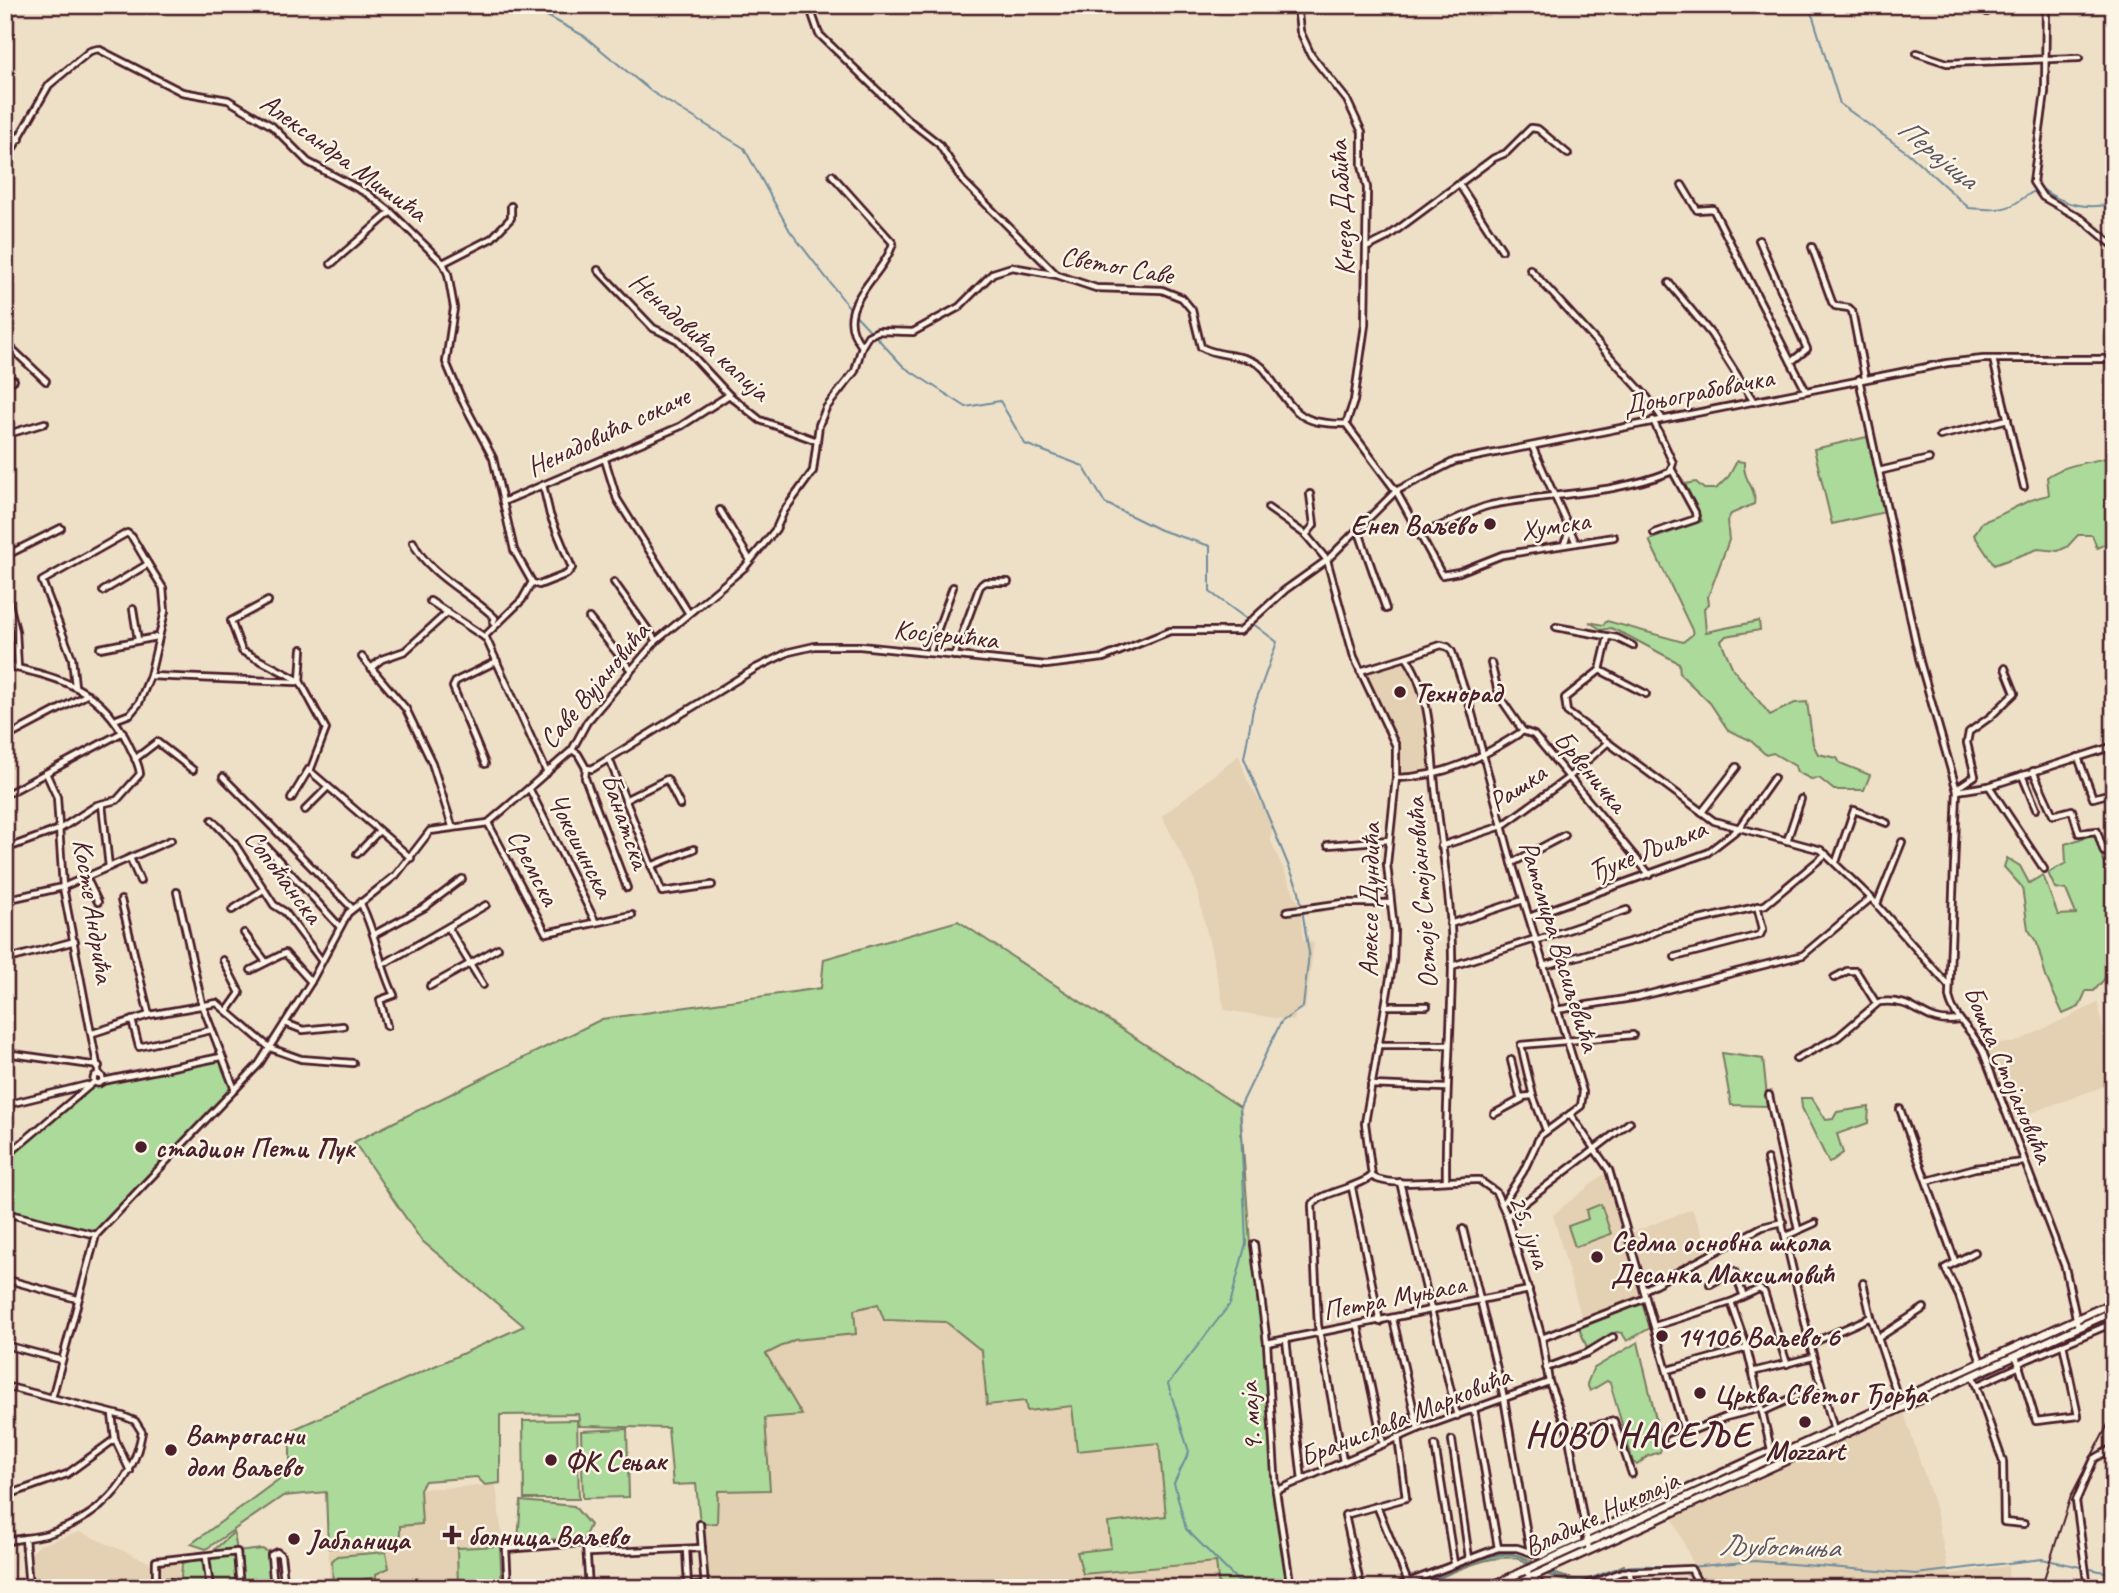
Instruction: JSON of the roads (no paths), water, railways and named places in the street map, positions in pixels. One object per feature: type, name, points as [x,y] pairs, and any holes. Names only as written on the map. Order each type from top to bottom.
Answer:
[{"type":"main road","name":"Владике Николаја","points":[[1587,1542],[1973,1376],[2018,1362],[2114,1301]]},
{"type":"main road","name":"Владике Николаја","points":[[1507,1588],[1535,1575],[1587,1542],[1773,1458],[1835,1434],[1899,1401],[1982,1364],[2114,1311]]},
{"type":"main road","name":"Владике Николаја","points":[[1487,1588],[1528,1569],[1566,1556]]},
{"type":"street","points":[[810,5],[819,34],[907,119],[939,144],[963,181],[1057,275]]},
{"type":"street","name":"Кнеза Дабића","points":[[1297,5],[1300,31],[1311,55],[1348,100],[1362,132],[1368,247],[1362,356],[1354,401],[1346,424]]},
{"type":"street","points":[[1987,12],[1991,5]]},
{"type":"street","points":[[2046,5],[2045,92],[2034,182],[2038,193],[2082,219],[2114,246]]},
{"type":"street","name":"Александра Мишића","points":[[20,139],[39,98],[49,85],[90,51],[98,49],[182,92],[228,100],[272,126],[308,162],[368,194],[391,212],[443,263],[449,274],[454,308],[446,362],[493,458],[514,550],[532,582]]},
{"type":"street","points":[[1917,54],[1947,63],[2079,58]]},
{"type":"street","points":[[1368,247],[1386,238],[1506,153],[1531,128],[1538,129],[1568,154]]},
{"type":"street","points":[[5,131],[20,139],[5,162]]},
{"type":"street","points":[[832,175],[893,243],[851,316],[851,333],[862,346]]},
{"type":"street","points":[[1459,184],[1502,250]]},
{"type":"street","points":[[1682,185],[1697,209],[1713,209],[1806,391]]},
{"type":"street","points":[[443,263],[492,238],[511,218],[511,206]]},
{"type":"street","points":[[331,264],[391,212]]},
{"type":"street","points":[[1759,240],[1807,349],[1791,362]]},
{"type":"street","name":"Бошка Стојановића","points":[[1812,247],[1832,302],[1835,306],[1849,308],[1852,312],[1862,379],[1920,662],[1957,789],[1958,843],[1948,985],[1950,1003],[1959,1020],[1979,1043],[2065,1267],[2078,1338]]},
{"type":"street","name":"Светог Саве","points":[[878,331],[913,332],[959,307],[993,273],[1012,267],[1057,275],[1096,288],[1162,290],[1182,298],[1192,310],[1200,347],[1208,352],[1242,357],[1262,367],[1294,413],[1317,424],[1346,424]]},
{"type":"street","points":[[1530,269],[1646,396],[1662,418]]},
{"type":"street","name":"Ненадовића капија","points":[[598,270],[653,328],[678,340],[729,395],[760,420],[817,441]]},
{"type":"street","points":[[1669,283],[1710,334],[1754,402]]},
{"type":"street","name":"Саве Вујановића","points":[[488,822],[572,750],[587,722],[656,641],[751,560],[808,481],[818,452],[817,441],[826,408],[855,371],[862,346],[868,336],[878,331]]},
{"type":"street","points":[[5,347],[10,348],[46,381]]},
{"type":"street","points":[[1993,359],[2024,487]]},
{"type":"street","name":"Доњограбовачка","points":[[1327,560],[1396,491],[1455,461],[1947,363],[1993,359],[2114,359]]},
{"type":"street","points":[[5,383],[14,380]]},
{"type":"street","name":"Ненадовића сокаче","points":[[503,502],[681,426],[729,395]]},
{"type":"street","points":[[1940,436],[2008,419]]},
{"type":"street","points":[[1653,420],[1673,463],[1672,470],[1695,512],[1696,519],[1654,533]]},
{"type":"street","points":[[5,435],[45,423]]},
{"type":"street","points":[[1346,424],[1396,491],[1416,533],[1432,531],[1482,508],[1554,495],[1620,488],[1672,470]]},
{"type":"street","points":[[1532,446],[1576,543]]},
{"type":"street","points":[[1880,471],[1929,459]]},
{"type":"street","points":[[605,460],[617,499],[688,612]]},
{"type":"street","points":[[485,634],[522,600],[532,582],[540,585],[567,574],[572,568],[550,515],[543,485]]},
{"type":"street","points":[[1306,535],[1314,525],[1310,494]]},
{"type":"street","points":[[1268,508],[1306,535],[1327,560]]},
{"type":"street","points":[[720,510],[751,560]]},
{"type":"street","points":[[5,556],[61,528]]},
{"type":"street","points":[[1358,529],[1386,609]]},
{"type":"street","points":[[1564,544],[1570,530]]},
{"type":"street","points":[[75,687],[72,658],[42,581],[127,533],[148,564],[165,598],[150,676],[134,710],[117,719]]},
{"type":"street","name":"Хумска","points":[[1416,533],[1439,573],[1444,576],[1502,555],[1614,537]]},
{"type":"street","points":[[412,542],[462,594],[482,604],[495,618],[485,634]]},
{"type":"street","name":"Косјерићка","points":[[586,768],[592,769],[610,761],[695,704],[789,652],[815,646],[860,646],[1046,665],[1079,663],[1103,658],[1170,631],[1231,633],[1246,628],[1285,590],[1327,560]]},
{"type":"street","name":"Алексе Дундића","points":[[1327,560],[1360,671],[1395,742],[1396,778],[1389,840],[1393,961],[1365,1134],[1372,1176]]},
{"type":"street","points":[[103,591],[148,564]]},
{"type":"street","points":[[614,582],[656,641]]},
{"type":"street","points":[[954,656],[982,583],[1008,582]]},
{"type":"street","points":[[929,653],[953,587]]},
{"type":"street","points":[[5,588],[18,639],[18,668]]},
{"type":"street","points":[[268,601],[233,618],[231,624],[243,653],[300,681]]},
{"type":"street","points":[[430,601],[485,634],[547,773]]},
{"type":"street","points":[[133,609],[138,640]]},
{"type":"street","points":[[370,668],[382,659],[405,651],[449,612]]},
{"type":"street","points":[[589,618],[631,670]]},
{"type":"street","points":[[1556,628],[1608,637],[1633,646]]},
{"type":"street","points":[[100,648],[158,637]]},
{"type":"street","points":[[1608,637],[1600,670],[1567,696],[1564,708],[1606,744],[1719,823],[1826,853],[1877,904],[1948,985]]},
{"type":"street","name":"Ратомира Васиљевића","points":[[1406,657],[1441,645],[1451,649],[1528,917],[1584,1097],[1581,1106],[1570,1114]]},
{"type":"street","points":[[290,799],[309,769],[326,729],[300,681],[302,649]]},
{"type":"street","points":[[362,657],[406,709],[432,763],[453,826]]},
{"type":"street","points":[[1360,671],[1406,657]]},
{"type":"street","name":"Остоје Стојановића","points":[[1406,657],[1421,692],[1434,775],[1450,924],[1452,966],[1445,1088],[1446,1180]]},
{"type":"street","points":[[485,764],[453,687],[456,681],[497,662]]},
{"type":"street","name":"Брвеничка","points":[[1491,663],[1499,696],[1523,731],[1534,735],[1650,875]]},
{"type":"street","points":[[5,665],[88,693],[117,719],[135,759],[157,742],[193,770]]},
{"type":"street","points":[[1957,789],[1975,776],[1967,739],[1969,732],[1990,717],[2015,693],[2005,668]]},
{"type":"street","points":[[1600,670],[1646,694]]},
{"type":"street","points":[[150,676],[300,681]]},
{"type":"street","points":[[7,735],[88,693]]},
{"type":"street","points":[[1396,778],[1434,775],[1483,758],[1523,731]]},
{"type":"street","points":[[11,792],[123,732]]},
{"type":"street","name":"Рашка","points":[[1441,846],[1502,826],[1568,778],[1606,744]]},
{"type":"street","points":[[1957,789],[1989,786],[2114,746]]},
{"type":"street","points":[[572,750],[578,754],[586,768]]},
{"type":"street","points":[[2078,756],[2093,798],[2104,795]]},
{"type":"street","name":"Косте Андрића","points":[[99,1074],[63,887],[60,829],[102,804],[117,800],[135,783],[140,774],[135,759]]},
{"type":"street","points":[[610,761],[663,893],[712,885]]},
{"type":"street","points":[[1702,812],[1737,767]]},
{"type":"street","name":"Банатска","points":[[586,768],[585,778],[627,888]]},
{"type":"street","points":[[309,769],[327,788],[411,858]]},
{"type":"street","points":[[2033,771],[2053,815],[2072,810],[2079,833],[2097,831],[2104,852],[2113,854]]},
{"type":"street","points":[[5,849],[60,829],[57,797],[46,773]]},
{"type":"street","points":[[2022,775],[2036,809]]},
{"type":"street","points":[[223,777],[352,908]]},
{"type":"street","name":"Ђуке Љиљка","points":[[1528,917],[1707,853],[1738,829],[1774,778]]},
{"type":"street","points":[[625,800],[667,779],[680,805]]},
{"type":"street","points":[[1989,786],[2044,869]]},
{"type":"street","points":[[305,810],[327,788]]},
{"type":"street","name":"Чокешинска","points":[[529,789],[595,921]]},
{"type":"street","points":[[1787,841],[1801,799]]},
{"type":"street","points":[[102,804],[109,867]]},
{"type":"street","points":[[1836,862],[1854,810],[1887,823]]},
{"type":"street","name":"Сопоћанска","points":[[212,820],[234,843],[274,905],[285,912],[321,960]]},
{"type":"street","points":[[52,1398],[96,1235],[235,1090],[271,1048],[352,908],[389,881],[411,858],[428,833],[453,826],[488,822]]},
{"type":"street","name":"Сремска","points":[[488,822],[543,930],[551,934],[595,921]]},
{"type":"street","points":[[357,854],[379,831]]},
{"type":"street","points":[[1512,863],[1565,835]]},
{"type":"street","points":[[5,900],[87,879],[171,840]]},
{"type":"street","points":[[1328,845],[1389,840]]},
{"type":"street","points":[[1877,904],[1902,842]]},
{"type":"street","points":[[263,843],[340,927]]},
{"type":"street","points":[[651,866],[694,849]]},
{"type":"street","points":[[1543,966],[1640,939],[1660,929],[1768,903],[1826,853]]},
{"type":"street","points":[[130,858],[140,881]]},
{"type":"street","points":[[87,879],[98,902]]},
{"type":"street","points":[[375,934],[425,907],[462,879]]},
{"type":"street","points":[[232,910],[263,890]]},
{"type":"street","points":[[177,891],[202,1004],[235,1090]]},
{"type":"street","points":[[1556,1010],[1638,997],[1803,955],[1871,898]]},
{"type":"street","points":[[121,900],[149,1015]]},
{"type":"street","points":[[1450,924],[1524,900]]},
{"type":"street","points":[[360,902],[375,934],[382,965],[394,995],[380,1000],[387,1026]]},
{"type":"street","points":[[1287,911],[1345,903],[1390,904]]},
{"type":"street","points":[[382,965],[449,929],[486,905]]},
{"type":"street","points":[[1675,957],[1760,934],[1763,929],[1757,906]]},
{"type":"street","points":[[1452,966],[1626,910]]},
{"type":"street","points":[[595,921],[632,915]]},
{"type":"street","points":[[449,929],[483,985]]},
{"type":"street","points":[[244,933],[266,961]]},
{"type":"street","points":[[5,960],[75,940]]},
{"type":"street","points":[[430,986],[498,948]]},
{"type":"street","points":[[251,970],[266,961],[287,954],[311,982]]},
{"type":"street","points":[[223,960],[240,993],[228,1010]]},
{"type":"street","points":[[1834,978],[1847,971],[1856,971],[1876,1003]]},
{"type":"street","points":[[1796,1059],[1838,1037],[1876,1003],[1907,1002],[1935,1020],[1959,1020]]},
{"type":"street","points":[[93,1032],[149,1015],[217,1003],[271,1048],[301,1059],[353,1063]]},
{"type":"street","points":[[1386,1006],[1427,1006]]},
{"type":"street","points":[[132,1020],[139,1047],[211,1030]]},
{"type":"street","points":[[285,1023],[303,1030],[343,1026]]},
{"type":"street","points":[[1546,1130],[1532,1096],[1521,1045],[1633,1035]]},
{"type":"street","points":[[1378,1045],[1448,1045]]},
{"type":"street","points":[[5,1053],[99,1066]]},
{"type":"street","points":[[5,1105],[94,1082],[98,1084],[221,1057]]},
{"type":"street","points":[[1511,1060],[1522,1099]]},
{"type":"street","points":[[94,1082],[94,1077],[99,1074],[103,1081]]},
{"type":"street","points":[[5,1157],[88,1085]]},
{"type":"street","points":[[1371,1085],[1445,1088]]},
{"type":"street","points":[[65,1091],[69,1102]]},
{"type":"street","points":[[1769,1095],[1798,1230]]},
{"type":"street","points":[[1494,1114],[1532,1096]]},
{"type":"street","points":[[1900,1109],[1955,1261]]},
{"type":"street","points":[[1503,1203],[1523,1172],[1537,1140],[1546,1130],[1570,1114],[1609,1170],[1685,1434]]},
{"type":"street","points":[[1507,1216],[1630,1122]]},
{"type":"street","points":[[1768,1158],[1810,1344],[1835,1434]]},
{"type":"street","points":[[1927,1181],[1975,1168],[2024,1162]]},
{"type":"street","points":[[1343,1461],[1317,1321],[1312,1205],[1316,1200],[1352,1188],[1372,1176]]},
{"type":"street","name":"25. јуна","points":[[1372,1176],[1379,1180],[1399,1181],[1482,1181],[1503,1203],[1530,1290],[1549,1382],[1568,1433],[1587,1542]]},
{"type":"street","points":[[1399,1181],[1429,1312],[1457,1416]]},
{"type":"street","points":[[1352,1188],[1380,1322]]},
{"type":"street","points":[[5,1213],[96,1235]]},
{"type":"street","points":[[1644,1290],[1762,1227],[1783,1222]]},
{"type":"street","points":[[1786,1236],[1815,1223]]},
{"type":"street","points":[[1463,1229],[1504,1398],[1530,1552]]},
{"type":"street","name":"9. маја","points":[[1254,1244],[1267,1343],[1276,1491],[1292,1588]]},
{"type":"street","points":[[1975,1252],[1945,1268],[1959,1296],[1982,1364]]},
{"type":"street","points":[[1710,1284],[1734,1271],[1743,1294]]},
{"type":"street","points":[[5,1279],[77,1299]]},
{"type":"street","points":[[1863,1283],[1871,1317],[1899,1401]]},
{"type":"street","points":[[1655,1326],[1731,1302],[1756,1289],[1764,1292],[1787,1364]]},
{"type":"street","name":"Петра Муњаса","points":[[1267,1343],[1530,1290]]},
{"type":"street","points":[[1542,1338],[1646,1298]]},
{"type":"street","points":[[1731,1302],[1747,1348],[1773,1458]]},
{"type":"street","points":[[1878,1338],[1924,1308]]},
{"type":"street","points":[[1810,1344],[1871,1317]]},
{"type":"street","points":[[1393,1319],[1418,1429]]},
{"type":"street","points":[[1358,1326],[1383,1444]]},
{"type":"street","points":[[1978,1385],[2018,1362],[2106,1326]]},
{"type":"street","points":[[1546,1368],[1587,1353],[1613,1337]]},
{"type":"street","points":[[1286,1339],[1302,1480]]},
{"type":"street","points":[[2018,1362],[2036,1421],[2078,1416],[2063,1344]]},
{"type":"street","points":[[5,1345],[62,1360]]},
{"type":"street","points":[[1668,1370],[1747,1348]]},
{"type":"street","points":[[1752,1372],[1814,1357]]},
{"type":"street","points":[[1973,1376],[2003,1462],[2004,1522],[2024,1524]]},
{"type":"street","name":"Бранислава Марковића","points":[[1276,1491],[1418,1429],[1549,1382]]},
{"type":"street","points":[[1669,1440],[1726,1417],[1761,1410],[1820,1385]]},
{"type":"street","points":[[5,1386],[135,1421],[142,1432],[130,1472],[107,1502],[79,1522],[48,1534],[5,1542]]},
{"type":"street","points":[[1474,1409],[1498,1548]]},
{"type":"street","points":[[112,1414],[115,1439],[130,1472]]},
{"type":"street","points":[[1568,1433],[1614,1421],[1632,1474]]},
{"type":"street","points":[[1361,1588],[1346,1513],[1406,1498],[1398,1437]]},
{"type":"street","points":[[5,1496],[66,1474],[115,1439]]},
{"type":"street","points":[[1452,1440],[1469,1558]]},
{"type":"street","points":[[1435,1445],[1454,1563]]},
{"type":"street","points":[[2088,1588],[2077,1496],[2094,1460],[2114,1447]]},
{"type":"street","points":[[1587,1542],[1771,1450]]},
{"type":"street","points":[[1377,1506],[1408,1582]]},
{"type":"street","points":[[677,1588],[704,1587],[700,1524]]},
{"type":"street","points":[[25,1538],[29,1588]]},
{"type":"street","points":[[1393,1588],[1498,1548],[1511,1547],[1544,1556],[1578,1539]]},
{"type":"street","points":[[508,1588],[506,1549],[580,1542],[586,1544],[589,1553],[589,1588]]},
{"type":"street","points":[[589,1553],[702,1548]]},
{"type":"street","points":[[685,1549],[688,1587]]},
{"type":"street","points":[[156,1582],[156,1561],[237,1552],[240,1588]]},
{"type":"street","points":[[274,1588],[271,1555],[277,1552],[281,1555],[285,1588]]},
{"type":"street","points":[[206,1557],[210,1588]]},
{"type":"street","points":[[1528,1569],[1545,1588]]},
{"type":"street","points":[[1579,1588],[1593,1586],[1629,1571],[1691,1569],[1702,1588]]},
{"type":"street","points":[[1629,1571],[1633,1588]]},
{"type":"street","points":[[148,1588],[156,1582],[172,1582],[178,1588]]},
{"type":"waterway","points":[[527,5],[584,36],[652,92],[744,148],[790,231],[852,311],[904,367],[966,407],[1000,401],[1025,444],[1083,466],[1105,503],[1160,530],[1210,546],[1210,592],[1248,620]]},
{"type":"waterway","name":"Перајица","points":[[1805,5],[1813,17],[1840,104],[1908,153],[1969,208],[2005,208],[2042,189],[2076,205],[2114,204]]},
{"type":"waterway","points":[[1245,1588],[1186,1529],[1174,1483],[1189,1452],[1168,1384],[1230,1304],[1246,1243],[1240,1107],[1281,1022],[1303,1007],[1309,953],[1299,891],[1244,758],[1253,709],[1277,642],[1252,623]]},
{"type":"waterway","name":"Љубостиња","points":[[1413,1588],[1465,1565],[1495,1556],[1519,1556],[1533,1565]]},
{"type":"waterway","name":"Љубостиња","points":[[1690,1567],[1755,1561],[1916,1574],[2042,1559],[2114,1574]]},
{"type":"waterway","name":"Љубостиња","points":[[1547,1572],[1572,1581],[1581,1581],[1625,1567],[1681,1567]]},
{"type":"railway","points":[[2041,1588],[2071,1496],[2114,1413]]},
{"type":"place","name":"Енел Ваљево","points":[[1490,524]]},
{"type":"place","name":"Технорад","points":[[1400,692]]},
{"type":"place","name":"стадион Пети Пук","points":[[141,1147]]},
{"type":"place","name":"Седма основна школа Десанка Максимовић","points":[[1597,1257]]},
{"type":"place","name":"14106 Ваљево 6","points":[[1662,1336]]},
{"type":"place","name":"Црква Светог Ђорђа","points":[[1700,1393]]},
{"type":"place","name":"Mozzart","points":[[1805,1422]]},
{"type":"place","name":"Ватрогасни дом Ваљево","points":[[171,1450]]},
{"type":"place","name":"ФК Сењак","points":[[551,1460]]},
{"type":"place","name":"болница Ваљево","points":[[452,1535]]},
{"type":"place","name":"Јабланица","points":[[294,1539]]},
{"type":"district","name":"НОВО НАСЕЉЕ","points":[[1639,1434]]}]
